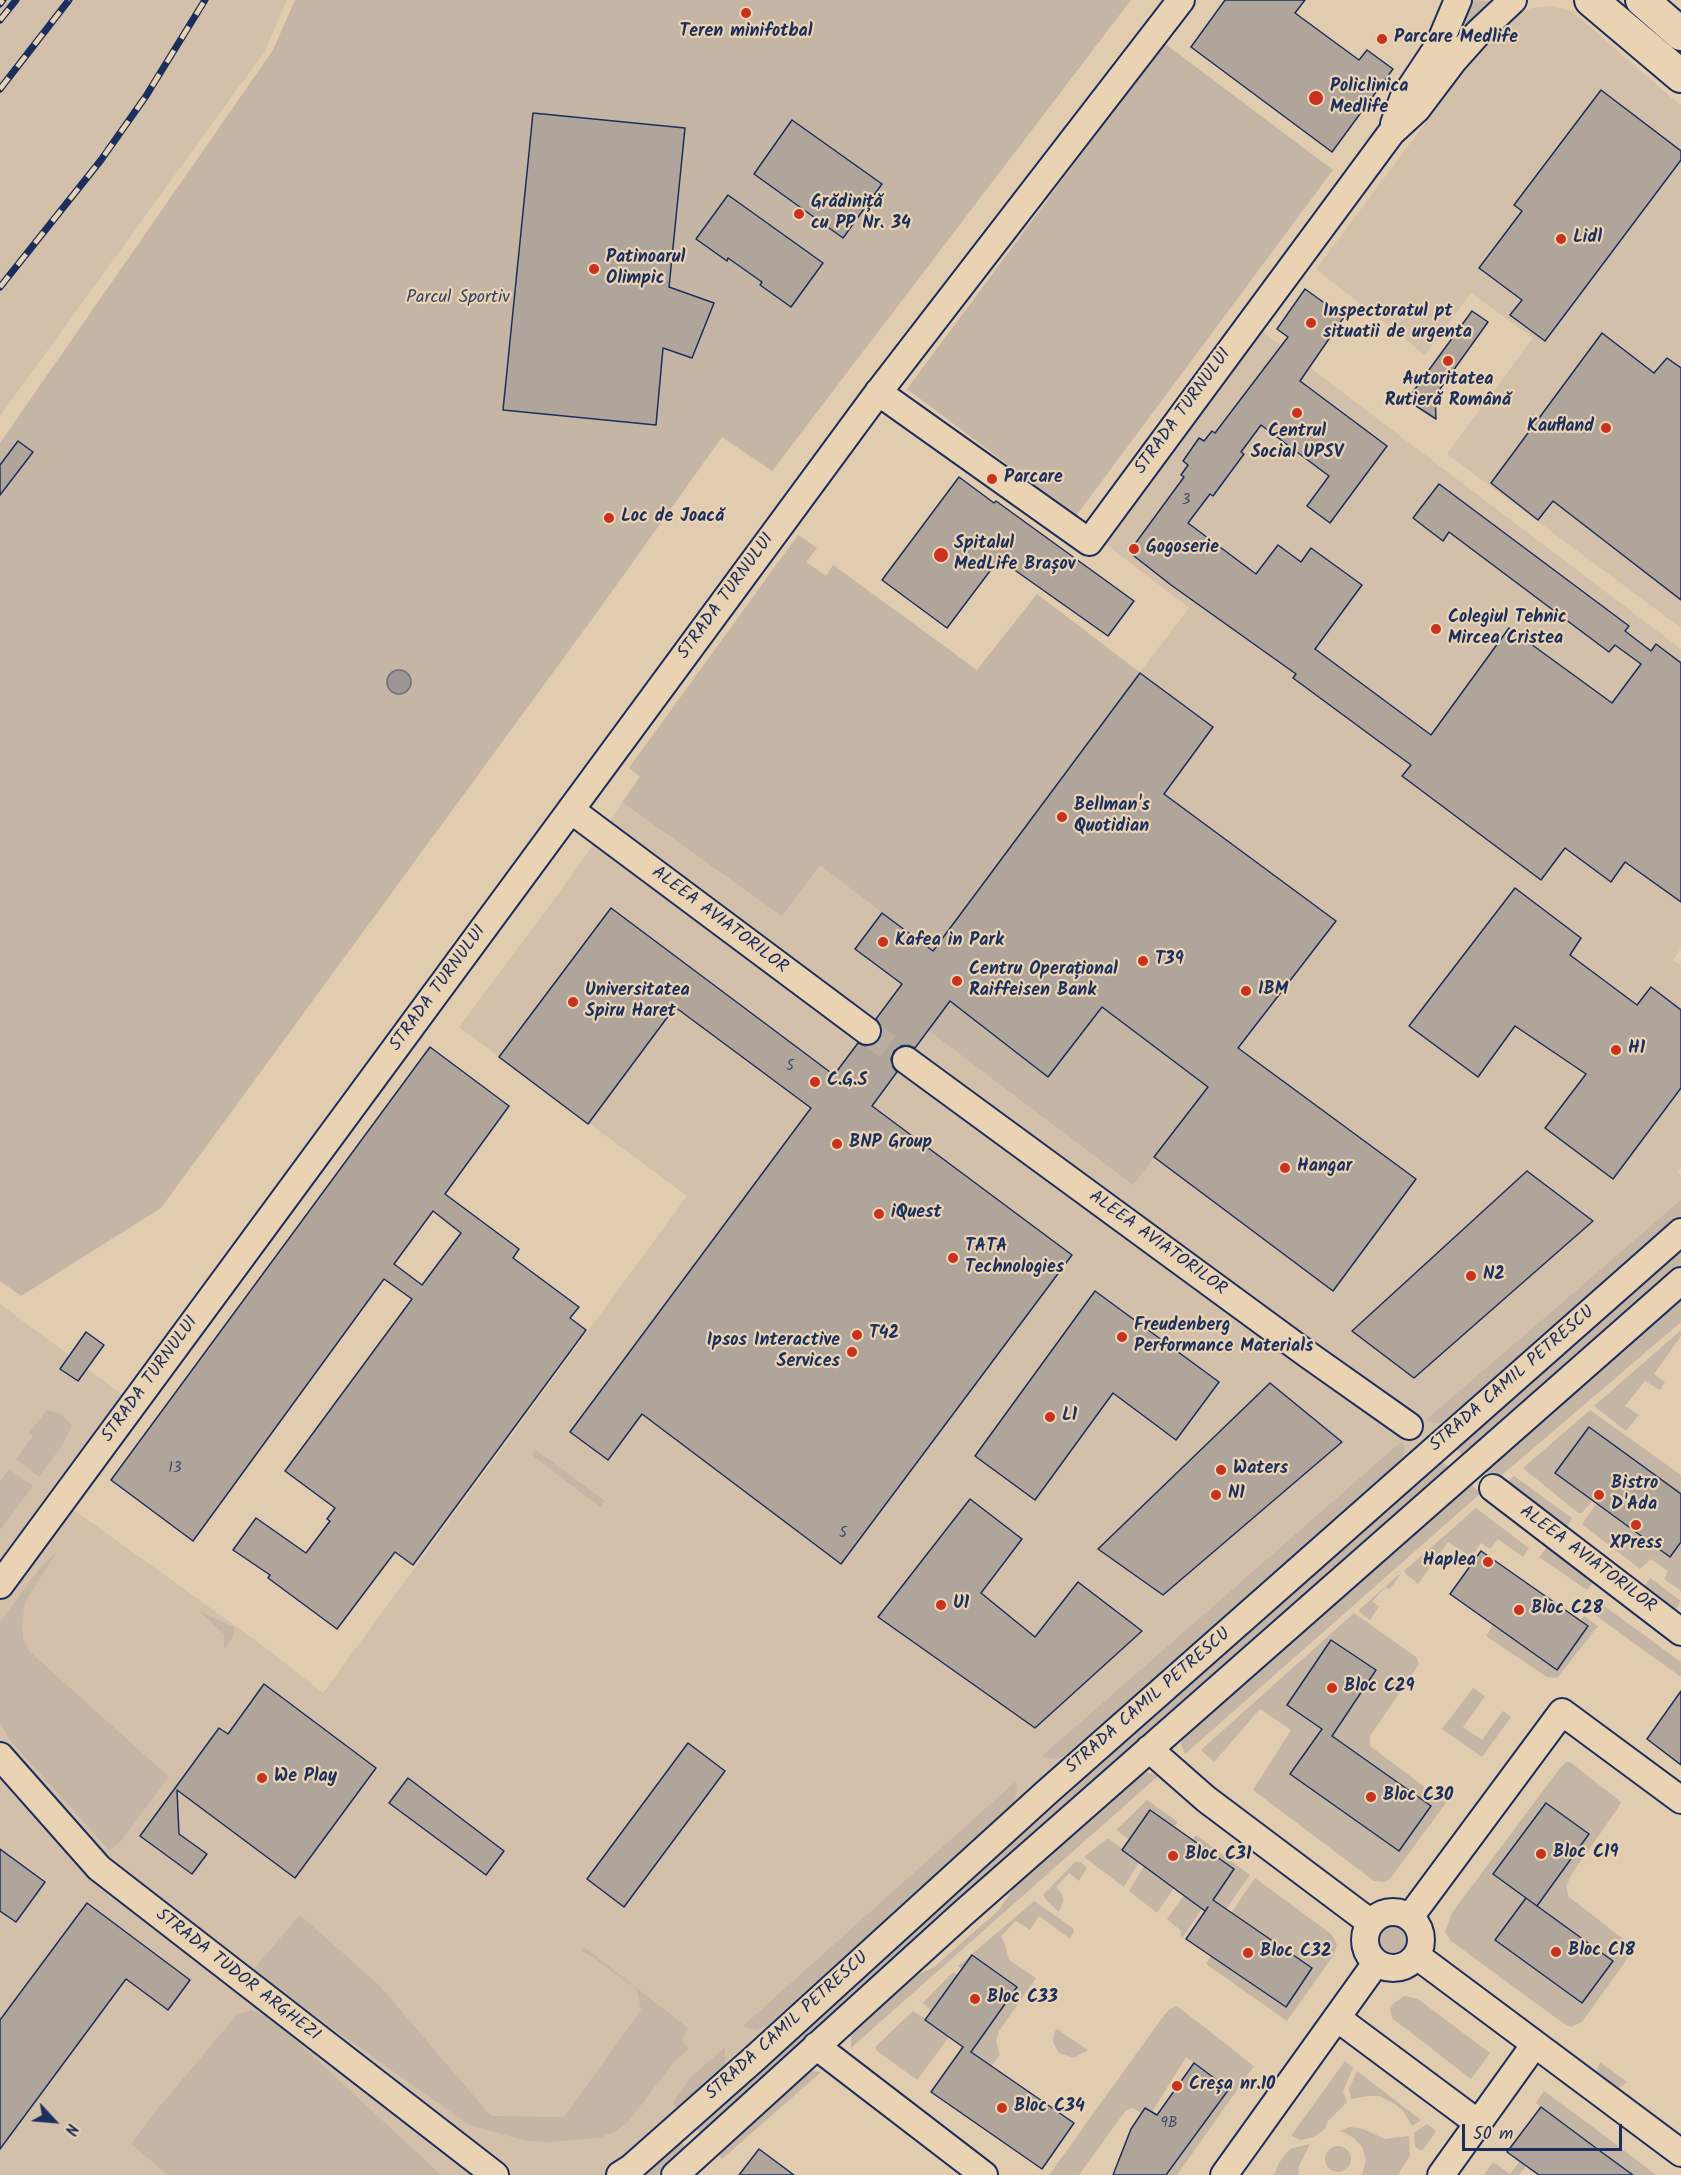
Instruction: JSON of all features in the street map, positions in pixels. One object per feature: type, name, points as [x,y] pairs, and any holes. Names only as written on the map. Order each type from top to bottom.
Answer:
[{"type":"main road","points":[[1591,0],[1681,76]]},
{"type":"main road","points":[[1642,0],[1681,34]]},
{"type":"street","name":"STRADA TURNULUI","points":[[0,1585],[878,392],[1181,0]]},
{"type":"street","name":"STRADA TURNULUI","points":[[1391,133],[1403,99],[1439,45],[1458,0]]},
{"type":"street","name":"STRADA TURNULUI","points":[[878,392],[1089,542],[1391,133],[1418,109],[1454,60],[1478,33],[1513,0]]},
{"type":"street","name":"ALEEA AVIATORILOR","points":[[571,810],[867,1031]]},
{"type":"street","name":"ALEEA AVIATORILOR","points":[[906,1060],[1409,1426]]},
{"type":"street","name":"STRADA CAMIL PETRESCU","points":[[620,2175],[631,2168],[746,2066],[1046,1793],[1681,1232]]},
{"type":"street","name":"STRADA CAMIL PETRESCU","points":[[675,2175],[1149,1749],[1681,1281]]},
{"type":"street","name":"ALEEA AVIATORILOR","points":[[1493,1488],[1681,1632]]},
{"type":"street","points":[[1410,1917],[1562,1712],[1681,1800]]},
{"type":"street","points":[[1149,1749],[1206,1799],[1371,1923]]},
{"type":"street","name":"STRADA TUDOR ARGHEZI","points":[[0,1756],[99,1868],[495,2175]]},
{"type":"street","points":[[1394,1912],[1410,1917],[1420,1931],[1420,1948],[1417,1956],[1402,1967],[1384,1967],[1376,1963],[1370,1956],[1365,1939],[1366,1930],[1371,1923],[1377,1917],[1394,1912]]},
{"type":"street","points":[[1417,1956],[1681,2153]]},
{"type":"street","points":[[1224,2175],[1376,1963]]},
{"type":"street","points":[[1337,2018],[1478,2123]]},
{"type":"street","points":[[1441,2175],[1535,2044]]},
{"type":"street","points":[[816,2046],[984,2175]]},
{"type":"shaded area","points":[[0,0],[287,0],[265,51],[0,416]]},
{"type":"shaded area","points":[[1553,6],[1573,12],[1681,106],[1681,628],[1447,454],[1533,338],[1471,293],[1425,355],[1316,269],[1498,26],[1531,8]]},
{"type":"shaded area","points":[[1263,332],[1681,649],[1681,948],[1673,960],[1681,966],[1681,1167],[1677,1172],[1681,1175],[1681,1241],[631,2175],[0,2175],[0,1304],[139,1407],[67,1505],[262,1645],[323,1693],[687,1196],[459,1027],[570,878],[640,777],[629,768],[798,535],[817,548],[806,562],[826,576],[833,565],[977,670],[1037,594],[1140,672],[1189,608],[1103,542]]},
{"type":"shaded area","points":[[394,670],[404,670],[411,677],[411,687],[404,694],[394,694],[387,687],[387,677]]},
{"type":"green space","name":"Parcul Sportiv","points":[[295,0],[1131,0],[772,471],[722,437],[598,611],[161,1208],[21,1296],[0,1281],[0,443],[273,50]]},
{"type":"green space","points":[[1468,0],[1494,1],[1449,47]]},
{"type":"green space","points":[[1164,43],[1333,170],[1076,516],[907,389]]},
{"type":"green space","points":[[798,535],[817,548],[806,562],[826,576],[833,565],[977,670],[1037,594],[1140,673],[933,951],[820,865],[782,916],[622,802],[640,777],[629,768]]},
{"type":"green space","points":[[950,1001],[1048,1077],[1102,1007],[1208,1087],[1133,1185],[928,1030]]},
{"type":"green space","points":[[1681,1200],[1681,1216],[1445,1423],[1433,1423],[1426,1420]]},
{"type":"green space","points":[[1681,1249],[1681,1267],[1658,1288],[1465,1456],[1455,1448]]},
{"type":"green space","points":[[1681,1295],[1681,1322],[1495,1481],[1484,1469]]},
{"type":"green space","points":[[1681,1330],[1681,1336],[1654,1374],[1665,1382],[1660,1390],[1645,1381],[1625,1406],[1639,1415],[1626,1431],[1594,1406]]},
{"type":"green space","points":[[47,1410],[59,1413],[72,1425],[63,1444],[39,1477],[16,1459],[33,1436],[29,1433]]},
{"type":"green space","points":[[1590,1410],[1681,1475],[1681,1494],[1589,1427],[1555,1473],[1592,1501],[1582,1513],[1578,1513],[1523,1468]]},
{"type":"green space","points":[[1402,1441],[1405,1449],[1401,1460],[1068,1754],[1057,1759],[1041,1757]]},
{"type":"green space","points":[[536,1450],[605,1501],[600,1507],[532,1455]]},
{"type":"green space","points":[[1440,1461],[1450,1467],[702,2134],[695,2128]]},
{"type":"green space","points":[[9,1469],[33,1486],[0,1530],[0,1482]]},
{"type":"green space","points":[[1514,1476],[1572,1518],[1566,1530],[1505,1484]]},
{"type":"green space","points":[[1468,1482],[1481,1493],[1185,1754],[1181,1744],[1183,1736]]},
{"type":"green space","points":[[1596,1504],[1669,1557],[1681,1542],[1681,1591],[1664,1579],[1668,1571],[1651,1559],[1640,1569],[1582,1524]]},
{"type":"green space","points":[[1476,1508],[1529,1548],[1523,1557],[1498,1539],[1490,1549],[1481,1543],[1471,1557],[1448,1542],[1418,1584],[1406,1574],[1404,1571]]},
{"type":"green space","points":[[1547,1547],[1595,1580],[1587,1590],[1539,1557]]},
{"type":"green space","points":[[56,1553],[25,1602],[23,1639],[29,1651],[169,1777],[120,1842],[109,1850],[10,1740],[0,1723],[0,1622],[40,1568]]},
{"type":"green space","points":[[1398,1575],[1400,1575],[1390,1589],[1385,1587],[1372,1602],[1379,1606],[1370,1620],[1359,1612],[1359,1610]]},
{"type":"green space","points":[[1650,1578],[1681,1601],[1675,1612],[1643,1588]]},
{"type":"green space","points":[[1596,1600],[1681,1662],[1681,1677],[1588,1610]]},
{"type":"green space","points":[[199,1611],[234,1627],[234,1635],[224,1649],[224,1634]]},
{"type":"green space","points":[[1354,1613],[1416,1657],[1419,1664],[1370,1736],[1370,1746],[1446,1803],[1390,1879],[1385,1882],[1374,1881],[1253,1790],[1291,1730],[1260,1709],[1214,1762],[1201,1750]],"holes":[[[1332,1640],[1376,1670],[1332,1736],[1431,1806],[1400,1851],[1291,1773],[1322,1729],[1287,1705]]]},
{"type":"green space","points":[[1584,1616],[1598,1626],[1557,1678],[1547,1677],[1486,1636],[1493,1625],[1557,1670],[1589,1626],[1581,1620]]},
{"type":"green space","points":[[1473,1688],[1485,1696],[1463,1727],[1482,1740],[1503,1711],[1511,1717],[1482,1757],[1442,1729]]},
{"type":"green space","points":[[1566,1762],[1570,1762],[1621,1802],[1571,1875],[1566,1887],[1569,1897],[1635,1948],[1582,2022],[1571,2027],[1451,1941],[1445,1932],[1452,1913]],"holes":[[[1546,1803],[1589,1834],[1536,1906],[1613,1961],[1582,2003],[1495,1940],[1526,1898],[1494,1874]]]},
{"type":"green space","points":[[1147,1772],[1158,1776],[851,2048],[851,2032],[894,1990],[909,1979],[934,1967],[999,1910],[1019,1880],[1133,1774]]},
{"type":"green space","points":[[1015,1782],[1017,1789],[1011,1807],[767,2026],[755,2030],[743,2026]]},
{"type":"green space","points":[[1147,1800],[1178,1822],[1174,1827],[1150,1810],[1129,1840],[1116,1830]]},
{"type":"green space","points":[[1196,1835],[1250,1875],[1226,1909],[1213,1900],[1234,1869],[1192,1840]]},
{"type":"green space","points":[[1108,1838],[1139,1862],[1124,1887],[1084,1857]]},
{"type":"green space","points":[[1076,1861],[1081,1862],[1087,1868],[1079,1881],[1069,1873],[1056,1887],[1062,1894],[1063,1901],[1059,1912],[1043,1895]]},
{"type":"green space","points":[[1144,1866],[1174,1888],[1157,1913],[1129,1891]]},
{"type":"green space","points":[[1255,1878],[1331,1934],[1337,1944],[1333,1956],[1287,2021],[1206,1964],[1211,1956],[1285,2007],[1312,1968],[1231,1913]]},
{"type":"green space","points":[[1184,1895],[1202,1909],[1183,1937],[1180,1930],[1167,1919]]},
{"type":"green space","points":[[1034,1901],[1074,1931],[1070,1939],[1039,1916],[1030,1930],[1016,1921],[1001,1936],[1009,1960],[1036,1978],[999,2031],[996,2041],[1000,2055],[991,2066],[971,2052],[1017,1986],[973,1955],[962,1969],[958,1966]]},
{"type":"green space","points":[[300,1915],[380,1986],[491,2116],[564,2117],[641,2010],[637,1989],[582,1950],[584,1947],[688,2028],[682,2040],[689,2048],[673,2063],[628,2122],[616,2131],[599,2138],[551,2142],[527,2141],[469,2125],[252,1971]]},
{"type":"green space","points":[[1398,1917],[1410,1923],[1415,1931],[1415,1949],[1410,1957],[1402,1962],[1388,1963],[1380,1960],[1373,1953],[1370,1935],[1373,1927],[1380,1920]]},
{"type":"green space","points":[[953,1972],[958,1975],[932,2011],[923,2003]]},
{"type":"green space","points":[[1405,1996],[1418,1999],[1490,2053],[1471,2079],[1392,2018],[1390,2009],[1394,2003]]},
{"type":"green space","points":[[1177,2006],[1254,2066],[1177,2175],[1167,2175],[1230,2089],[1186,2057],[1152,2112],[1145,2107],[1141,2113],[1133,2108],[1126,2110],[1079,2175],[1049,2175],[1165,2014]]},
{"type":"green space","points":[[251,2010],[272,2018],[441,2175],[168,2175],[131,2144],[237,2015]]},
{"type":"green space","points":[[913,2011],[949,2037],[917,2080],[877,2051],[875,2047]]},
{"type":"green space","points":[[1057,2029],[1088,2050],[1074,2058],[1059,2053],[1053,2042]]},
{"type":"green space","points":[[725,2047],[725,2065],[677,2109],[673,2103],[691,2077]]},
{"type":"green space","points":[[1345,2061],[1353,2068],[1343,2091],[1347,2102],[1328,2121],[1325,2129],[1314,2137],[1301,2140],[1291,2136]]},
{"type":"green space","points":[[1600,2062],[1627,2082],[1621,2087],[1614,2088],[1595,2074]]},
{"type":"green space","points":[[802,2070],[821,2072],[722,2159],[715,2151]]},
{"type":"green space","points":[[1357,2071],[1421,2120],[1412,2126],[1403,2111],[1379,2096],[1351,2099],[1349,2089]]},
{"type":"green space","points":[[1544,2091],[1656,2175],[1633,2175],[1536,2103]]},
{"type":"green space","points":[[1427,2124],[1436,2131],[1423,2150],[1420,2150],[1415,2147],[1414,2133]]},
{"type":"green space","points":[[1350,2127],[1363,2129],[1385,2139],[1409,2136],[1410,2155],[1398,2175],[1362,2175],[1366,2160],[1362,2147],[1354,2138],[1341,2131],[1336,2132]]},
{"type":"green space","points":[[681,2140],[686,2148],[657,2175],[642,2175]]},
{"type":"green space","points":[[1310,2144],[1299,2166],[1298,2175],[1274,2175],[1287,2152],[1293,2148]]},
{"type":"green space","points":[[1338,2146],[1347,2150],[1351,2159],[1347,2168],[1338,2172],[1329,2168],[1325,2159],[1329,2150]]},
{"type":"green space","points":[[1520,2161],[1526,2166],[1519,2175],[1484,2175],[1493,2162],[1510,2174]]},
{"type":"building","name":"Policlinica Medlife","points":[[1225,0],[1305,0],[1295,13],[1359,60],[1367,50],[1393,69],[1332,152],[1191,47]]},
{"type":"building","name":"Lidl","points":[[1601,90],[1681,151],[1681,160],[1545,341],[1510,315],[1522,300],[1479,268],[1522,211],[1514,205]]},
{"type":"building","name":"Patinoarul Olimpic","points":[[533,113],[685,128],[669,287],[714,303],[692,358],[663,348],[656,425],[503,410]]},
{"type":"building","points":[[792,120],[882,184],[843,238],[754,174]]},
{"type":"building","points":[[728,195],[823,263],[791,307],[760,285],[762,282],[696,239]]},
{"type":"building","points":[[1305,289],[1344,317],[1300,381],[1387,446],[1330,523],[1307,506],[1329,476],[1261,425],[1241,452],[1244,454],[1213,496],[1210,494],[1188,523],[1256,574],[1278,545],[1301,562],[1311,548],[1362,585],[1315,649],[1431,735],[1509,628],[1612,703],[1641,664],[1615,645],[1609,652],[1449,532],[1443,541],[1413,518],[1439,484],[1629,626],[1625,631],[1651,651],[1656,644],[1681,663],[1681,902],[1625,862],[1611,882],[1565,848],[1541,880],[1402,776],[1411,765],[1293,678],[1296,674],[1171,585],[1129,552],[1184,477],[1181,475],[1188,465],[1183,461],[1199,438],[1204,441],[1212,431],[1215,433],[1288,337],[1277,329]]},
{"type":"building","name":"Autoritatea Rutieră Română","points":[[1472,311],[1488,322],[1435,396],[1436,419],[1407,400]]},
{"type":"building","name":"Kaufland","points":[[1602,333],[1654,373],[1667,358],[1681,368],[1681,600],[1553,501],[1538,520],[1491,483]]},
{"type":"building","points":[[18,441],[33,452],[0,495],[0,465]]},
{"type":"building","points":[[959,477],[994,503],[996,501],[1134,601],[1108,636],[999,559],[947,628],[882,580]]},
{"type":"building","points":[[1140,673],[1213,727],[1164,794],[1336,921],[1238,1048],[1416,1179],[1333,1291],[1154,1157],[1208,1087],[1102,1007],[1048,1077],[950,1001],[915,1048],[907,1045],[894,1051],[891,1059],[897,1072],[872,1106],[1072,1255],[841,1564],[642,1414],[608,1460],[570,1432],[811,1108],[675,1007],[588,1124],[499,1057],[611,908],[834,1075],[858,1043],[866,1046],[879,1040],[882,1032],[876,1019],[902,984],[855,949],[882,913],[933,951]]},
{"type":"building","name":"H1","points":[[1515,888],[1581,938],[1570,955],[1637,1005],[1651,987],[1681,1010],[1681,1088],[1613,1179],[1545,1128],[1586,1074],[1515,1026],[1478,1077],[1409,1026]]},
{"type":"building","points":[[430,1047],[509,1106],[445,1194],[519,1249],[513,1258],[579,1307],[570,1318],[586,1330],[413,1565],[395,1552],[337,1629],[268,1578],[270,1575],[233,1550],[256,1518],[306,1553],[330,1521],[327,1519],[335,1508],[285,1471],[412,1299],[384,1279],[193,1541],[111,1480]],"holes":[[[433,1211],[461,1233],[422,1285],[394,1264]]]},
{"type":"building","name":"N2","points":[[1527,1171],[1593,1221],[1414,1378],[1352,1331]]},
{"type":"building","name":"L1","points":[[1095,1291],[1219,1382],[1176,1440],[1113,1393],[1035,1500],[975,1456]]},
{"type":"building","points":[[86,1332],[104,1345],[78,1381],[60,1369]]},
{"type":"building","name":"N1","points":[[1270,1383],[1342,1442],[1163,1595],[1098,1549]]},
{"type":"building","points":[[1589,1427],[1681,1494],[1681,1542],[1670,1557],[1555,1473]]},
{"type":"building","name":"U1","points":[[970,1499],[1022,1539],[981,1593],[1035,1637],[1078,1582],[1142,1631],[1035,1728],[878,1617]]},
{"type":"building","name":"Bloc C28","points":[[1481,1551],[1588,1626],[1557,1670],[1450,1594]]},
{"type":"building","name":"Bloc C30","points":[[1331,1640],[1376,1670],[1332,1736],[1431,1806],[1399,1851],[1290,1774],[1322,1729],[1287,1705]]},
{"type":"building","points":[[264,1684],[376,1768],[295,1878],[177,1790],[179,1834],[207,1854],[192,1874],[140,1836],[219,1728],[228,1734]]},
{"type":"building","points":[[1681,1691],[1681,1765],[1647,1739]]},
{"type":"building","points":[[688,1743],[725,1771],[624,1907],[587,1879]]},
{"type":"building","points":[[408,1778],[504,1851],[486,1875],[389,1803]]},
{"type":"building","name":"Bloc C19","points":[[1546,1803],[1589,1834],[1537,1906],[1493,1874]]},
{"type":"building","points":[[1150,1810],[1234,1869],[1213,1900],[1312,1968],[1286,2007],[1186,1939],[1208,1907],[1205,1911],[1122,1850]]},
{"type":"building","points":[[0,1849],[45,1882],[16,1922],[0,1911]]},
{"type":"building","name":"Bloc C18","points":[[1526,1898],[1613,1961],[1582,2003],[1495,1940]]},
{"type":"building","points":[[87,1903],[190,1980],[168,2010],[126,1979],[0,2149],[0,2020]]},
{"type":"building","name":"Bloc C34","points":[[972,1955],[1017,1987],[971,2052],[1074,2123],[1042,2169],[931,2092],[963,2047],[925,2020]]},
{"type":"building","points":[[1194,2063],[1229,2089],[1166,2175],[1113,2175],[1131,2129],[1145,2108],[1157,2115]]},
{"type":"building","points":[[1541,2107],[1633,2175],[1539,2175],[1507,2152]]},
{"type":"building","points":[[759,2149],[794,2175],[739,2175]]},
{"type":"tunnel","points":[[867,1031],[906,1060]]},
{"type":"railway","points":[[0,4],[3,0]]},
{"type":"railway","points":[[0,20],[16,0]]},
{"type":"railway","points":[[0,89],[69,0]]},
{"type":"railway","points":[[0,287],[101,160],[146,96],[205,0]]},
{"type":"place","name":"Teren minifotbal","points":[[746,13]]},
{"type":"place","name":"Parcare Medlife","points":[[1382,39]]},
{"type":"place","name":"Policlinica Medlife","points":[[1316,98]]},
{"type":"place","name":"Grădiniță cu PP Nr. 34","points":[[799,214]]},
{"type":"place","name":"Lidl","points":[[1561,239]]},
{"type":"place","name":"Patinoarul Olimpic","points":[[594,269]]},
{"type":"place","name":"Inspectoratul pt situatii de urgenta","points":[[1311,323]]},
{"type":"place","name":"Autoritatea Rutieră Română","points":[[1448,361]]},
{"type":"place","name":"Centrul Social UPSV","points":[[1297,413]]},
{"type":"place","name":"Kaufland","points":[[1606,428]]},
{"type":"place","name":"Parcare","points":[[992,479]]},
{"type":"place","name":"Loc de Joacă","points":[[609,518]]},
{"type":"place","name":"Gogoserie","points":[[1134,549]]},
{"type":"place","name":"Spitalul MedLife Brașov","points":[[941,555]]},
{"type":"place","name":"Colegiul Tehnic Mircea Cristea","points":[[1436,629]]},
{"type":"place","name":"Bellman's Quotidian","points":[[1062,817]]},
{"type":"place","name":"Kafea in Park","points":[[883,942]]},
{"type":"place","name":"T39","points":[[1143,961]]},
{"type":"place","name":"Centru Operațional Raiffeisen Bank","points":[[957,981]]},
{"type":"place","name":"IBM","points":[[1246,991]]},
{"type":"place","name":"Universitatea Spiru Haret","points":[[573,1002]]},
{"type":"place","name":"H1","points":[[1616,1050]]},
{"type":"place","name":"C.G.S","points":[[815,1082]]},
{"type":"place","name":"BNP Group","points":[[837,1144]]},
{"type":"place","name":"Hangar","points":[[1285,1168]]},
{"type":"place","name":"iQuest","points":[[879,1214]]},
{"type":"place","name":"TATA Technologies","points":[[953,1258]]},
{"type":"place","name":"N2","points":[[1471,1276]]},
{"type":"place","name":"T42","points":[[857,1335]]},
{"type":"place","name":"Freudenberg Performance Materials","points":[[1122,1337]]},
{"type":"place","name":"Ipsos Interactive Services","points":[[852,1352]]},
{"type":"place","name":"L1","points":[[1050,1417]]},
{"type":"place","name":"Waters","points":[[1221,1470]]},
{"type":"place","name":"N1","points":[[1216,1495]]},
{"type":"place","name":"Bistro D'Ada","points":[[1599,1495]]},
{"type":"place","name":"XPress","points":[[1636,1525]]},
{"type":"place","name":"Haplea","points":[[1488,1562]]},
{"type":"place","name":"U1","points":[[941,1605]]},
{"type":"place","name":"Bloc C28","points":[[1519,1610]]},
{"type":"place","name":"Bloc C29","points":[[1332,1688]]},
{"type":"place","name":"We Play","points":[[262,1778]]},
{"type":"place","name":"Bloc C30","points":[[1371,1797]]},
{"type":"place","name":"Bloc C19","points":[[1541,1854]]},
{"type":"place","name":"Bloc C31","points":[[1173,1856]]},
{"type":"place","name":"Bloc C18","points":[[1556,1952]]},
{"type":"place","name":"Bloc C32","points":[[1248,1953]]},
{"type":"place","name":"Bloc C33","points":[[975,1999]]},
{"type":"place","name":"Creșa nr.10","points":[[1177,2086]]},
{"type":"place","name":"Bloc C34","points":[[1002,2108]]}]
